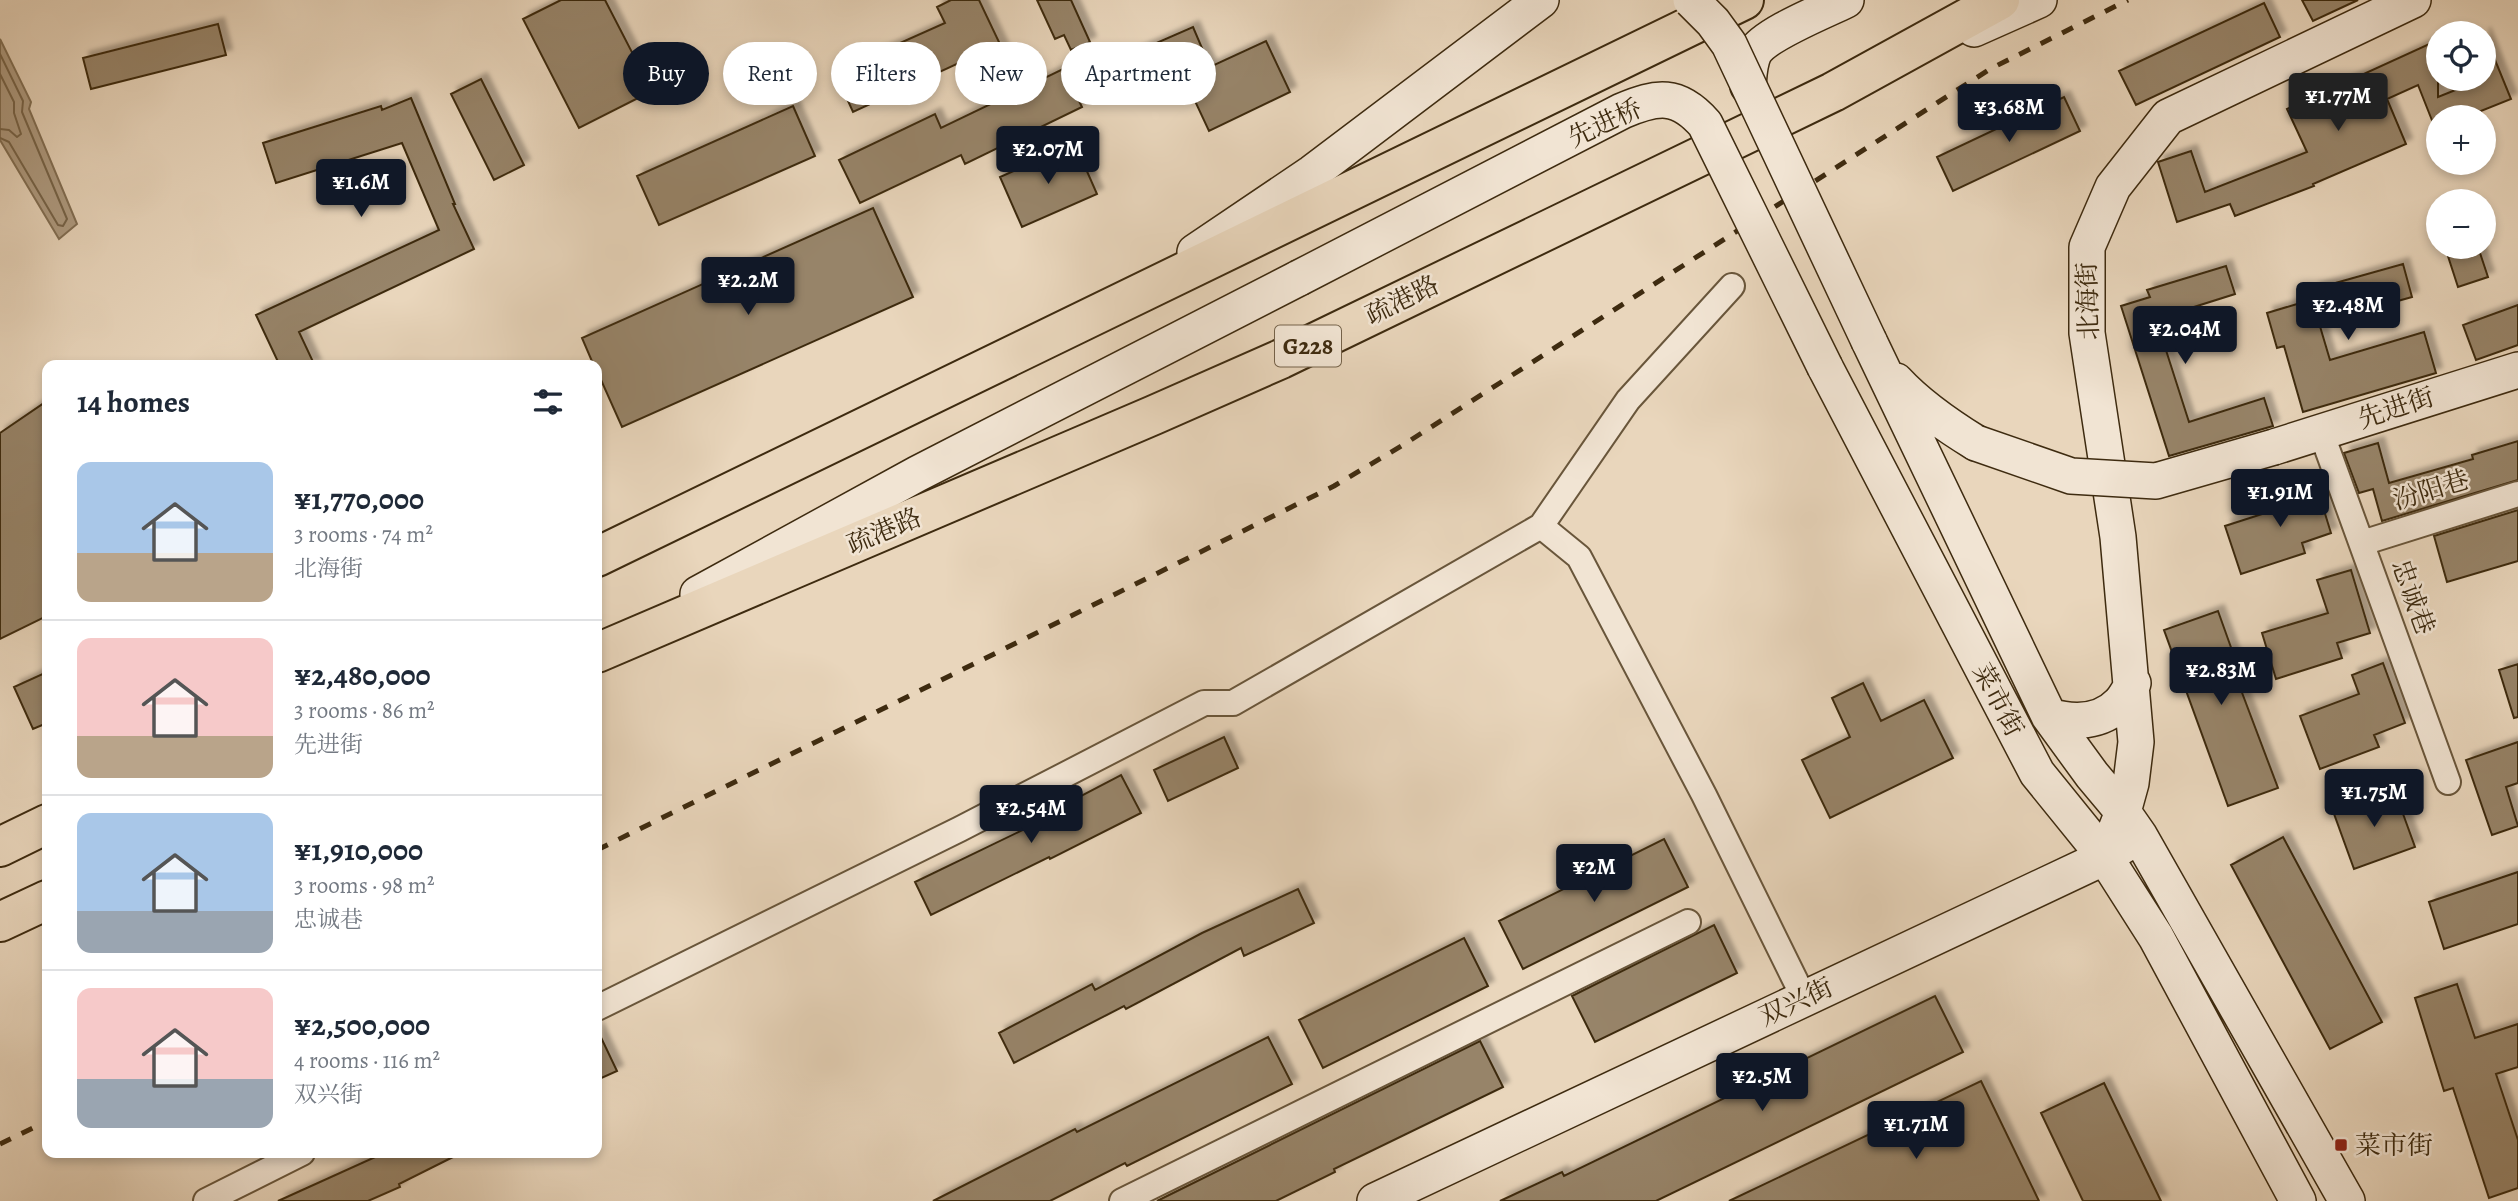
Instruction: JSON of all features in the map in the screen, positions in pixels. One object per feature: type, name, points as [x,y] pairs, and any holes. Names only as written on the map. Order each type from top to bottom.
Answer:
[{"type":"highway","points":[[602,555],[1744,0]]},
{"type":"highway","name":"疏港路","points":[[602,650],[1280,359],[1833,92],[2000,0]]},
{"type":"highway","points":[[0,847],[42,826]]},
{"type":"highway","points":[[0,922],[42,902]]},
{"type":"main road","points":[[1107,310],[1280,195],[1391,116],[1542,0]]},
{"type":"main road","points":[[1691,0],[1713,22],[1729,44],[1874,352]]},
{"type":"main road","points":[[1653,44],[1709,0]]},
{"type":"main road","points":[[1748,86],[1749,68],[1755,51],[1769,38],[1846,0]]},
{"type":"main road","points":[[1833,92],[2039,0]]},
{"type":"main road","name":"北海街","points":[[2105,857],[2131,823],[2131,783],[2136,742],[2133,683],[2118,537],[2087,333],[2087,247],[2113,187],[2168,117],[2413,0]]},
{"type":"main road","name":"先进桥","points":[[602,649],[917,474],[1642,103],[1661,99],[1679,102],[1694,112],[1704,124],[1825,367]]},
{"type":"main road","name":"先进街","points":[[1874,352],[1910,396],[1976,443],[2071,476],[2155,481],[2274,447],[2518,370]]},
{"type":"main road","name":"菜市街","points":[[1874,352],[2049,716],[2131,823],[2347,1201]]},
{"type":"main road","name":"菜市街","points":[[1825,367],[2037,773],[2105,857],[2156,937],[2298,1201]]},
{"type":"main road","points":[[2049,716],[2070,722],[2106,713],[2121,703],[2133,683]]},
{"type":"main road","name":"双兴街","points":[[1375,1201],[2105,857]]},
{"type":"street","points":[[602,1006],[960,829],[1204,703],[1233,703],[1541,526],[1628,400],[1732,286]]},
{"type":"street","name":"忠诚巷","points":[[2321,432],[2448,782]]},
{"type":"street","name":"汾阳巷","points":[[2362,542],[2518,494]]},
{"type":"street","points":[[1541,526],[1579,557],[1704,795],[1804,998]]},
{"type":"street","points":[[1122,1201],[1688,922]]},
{"type":"street","points":[[205,1201],[292,1158]]},
{"type":"water","points":[[0,39],[31,102],[29,109],[77,224],[59,239],[0,140]]},
{"type":"building","points":[[561,0],[605,0],[627,42],[623,42],[624,105],[579,128],[523,19]]},
{"type":"building","points":[[951,0],[979,0],[999,42],[955,42],[955,65],[941,71],[941,42],[902,42],[945,23],[937,7]]},
{"type":"building","points":[[1037,0],[1071,0],[1090,42],[1067,42],[1064,35],[1055,39]]},
{"type":"building","points":[[2302,0],[2358,0],[2313,21]]},
{"type":"building","points":[[2264,3],[2280,37],[2136,105],[2119,71]]},
{"type":"building","points":[[218,24],[226,55],[91,89],[83,58]]},
{"type":"building","points":[[1193,27],[1199,42],[1159,42]]},
{"type":"building","points":[[1266,41],[1290,92],[1209,131],[1197,105],[1216,105],[1216,64]]},
{"type":"building","points":[[2426,45],[2426,91],[2438,91],[2438,97],[2453,91],[2496,91],[2496,62],[2511,99],[2496,105],[2426,105],[2418,85],[2387,99],[2406,144],[2313,184],[2314,186],[2235,216],[2230,204],[2177,222],[2158,162],[2191,151],[2205,192],[2307,152],[2287,109]]},
{"type":"building","points":[[1061,70],[1061,105],[1082,107],[965,164],[961,155],[860,203],[839,160],[935,114],[941,128],[989,105],[1047,105],[1047,77]]},
{"type":"building","points":[[481,79],[524,165],[494,180],[451,94]]},
{"type":"building","points":[[2064,97],[2080,131],[1953,191],[1937,157]]},
{"type":"building","points":[[411,98],[474,249],[299,332],[312,360],[277,360],[256,315],[439,230],[402,143],[276,183],[263,143],[381,106],[382,110]]},
{"type":"building","points":[[850,105],[868,105],[853,112]]},
{"type":"building","points":[[793,106],[815,156],[659,225],[637,176]]},
{"type":"building","points":[[1075,144],[1097,194],[1022,227],[1000,177]]},
{"type":"building","points":[[873,208],[913,297],[622,427],[602,382],[602,360],[591,360],[582,338]]},
{"type":"building","points":[[2449,259],[2482,259],[2488,277],[2458,287]]},
{"type":"building","points":[[2403,264],[2412,297],[2319,323],[2330,360],[2424,332],[2436,373],[2303,412],[2284,346],[2277,348],[2267,313],[2317,298],[2314,289]]},
{"type":"building","points":[[2226,266],[2235,294],[2156,319],[2189,422],[2264,398],[2273,426],[2169,456],[2121,306],[2150,297],[2147,290]]},
{"type":"building","points":[[2518,305],[2518,345],[2476,360],[2463,325]]},
{"type":"building","points":[[42,404],[42,618],[0,639],[0,433]]},
{"type":"building","points":[[2518,441],[2518,480],[2382,521],[2373,489],[2359,493],[2344,453],[2378,443],[2389,483],[2473,459],[2472,455]]},
{"type":"building","points":[[2314,478],[2331,533],[2302,543],[2305,553],[2241,574],[2225,526],[2287,506],[2281,489]]},
{"type":"building","points":[[2518,510],[2518,561],[2447,582],[2434,536]]},
{"type":"building","points":[[2351,570],[2370,633],[2337,643],[2342,658],[2276,679],[2262,633],[2328,613],[2317,580]]},
{"type":"building","points":[[2218,611],[2243,681],[2238,682],[2278,788],[2228,806],[2164,630]]},
{"type":"building","points":[[2383,663],[2405,723],[2374,735],[2379,747],[2320,769],[2300,716],[2359,694],[2352,675]]},
{"type":"building","points":[[2518,664],[2518,717],[2514,718],[2499,670]]},
{"type":"building","points":[[42,674],[42,725],[33,729],[14,687]]},
{"type":"building","points":[[1863,683],[1881,721],[1924,700],[1953,758],[1830,818],[1802,760],[1850,737],[1832,698]]},
{"type":"building","points":[[1224,737],[1238,768],[1168,801],[1154,770]]},
{"type":"building","points":[[2518,742],[2518,783],[2506,787],[2518,826],[2492,835],[2466,760]]},
{"type":"building","points":[[1121,775],[1141,813],[931,915],[915,882],[1033,825],[1031,822]]},
{"type":"building","points":[[2394,789],[2415,847],[2354,869],[2333,811]]},
{"type":"building","points":[[2283,837],[2382,1022],[2330,1049],[2231,865]]},
{"type":"building","points":[[1664,839],[1688,887],[1523,969],[1499,921]]},
{"type":"building","points":[[2518,872],[2518,924],[2444,949],[2429,902]]},
{"type":"building","points":[[1298,889],[1314,923],[1244,956],[1241,948],[1126,1009],[1124,1006],[1014,1063],[999,1033],[1092,984],[1095,990],[1202,933]]},
{"type":"building","points":[[1714,925],[1737,973],[1595,1042],[1572,996]]},
{"type":"building","points":[[1464,938],[1488,986],[1323,1068],[1299,1020]]},
{"type":"building","points":[[2457,984],[2475,1038],[2518,1024],[2518,1067],[2496,1074],[2518,1140],[2518,1188],[2489,1198],[2453,1088],[2444,1091],[2415,998]]},
{"type":"building","points":[[1935,996],[1963,1052],[1656,1201],[1500,1201],[1562,1172],[1564,1176]]},
{"type":"building","points":[[1268,1037],[1292,1084],[1127,1166],[1125,1163],[1050,1201],[933,1201],[1075,1129],[1077,1132]]},
{"type":"building","points":[[602,1040],[617,1071],[602,1078]]},
{"type":"building","points":[[1480,1041],[1503,1087],[1334,1169],[1335,1172],[1276,1201],[1157,1201]]},
{"type":"building","points":[[1981,1081],[2039,1201],[1729,1201]]},
{"type":"building","points":[[2104,1083],[2161,1201],[2083,1201],[2041,1113]]},
{"type":"building","points":[[373,1158],[451,1158],[399,1184],[400,1187],[368,1201],[278,1201]]},
{"type":"railway","points":[[602,848],[1334,486],[1403,445],[1990,69],[2128,0]]},
{"type":"railway","points":[[0,1144],[42,1123]]},
{"type":"place","name":"菜市街","points":[[2341,1145]]}]
